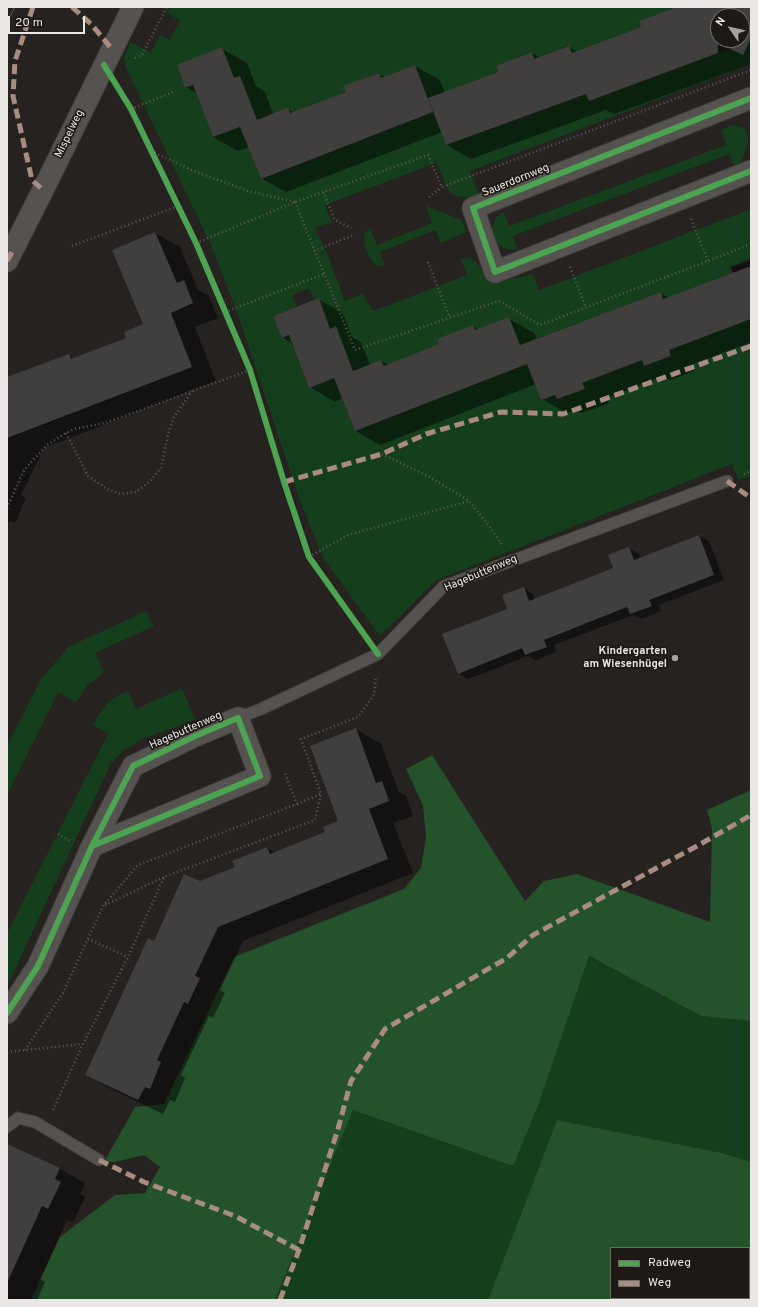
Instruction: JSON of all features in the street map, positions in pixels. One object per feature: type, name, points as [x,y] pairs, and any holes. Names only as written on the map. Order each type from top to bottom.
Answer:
[{"type":"street","name":"Mispelweg","points":[[7,261],[133,7]]},
{"type":"street","name":"Sauerdornweg","points":[[751,98],[473,208],[495,272],[751,171]]},
{"type":"street","name":"Hagebuttenweg","points":[[7,1013],[38,966],[92,846],[132,766],[195,736],[238,718],[260,776],[92,846]]},
{"type":"lane","name":"Hagebuttenweg","points":[[238,718],[261,709],[378,654],[444,586],[727,481]]},
{"type":"lane","points":[[7,1127],[18,1118],[35,1122],[99,1160]]},
{"type":"path","points":[[429,197],[442,187],[751,70]]},
{"type":"path","points":[[131,109],[173,92]]},
{"type":"path","points":[[127,103],[134,116]]},
{"type":"path","points":[[147,144],[154,158]]},
{"type":"path","points":[[151,151],[196,172],[248,191],[294,202]]},
{"type":"path","points":[[199,250],[194,240],[294,202],[428,155],[442,187]]},
{"type":"path","points":[[324,192],[335,220],[351,228]]},
{"type":"path","points":[[72,246],[179,209],[174,199]]},
{"type":"path","points":[[696,232],[708,261]]},
{"type":"path","points":[[314,251],[354,235]]},
{"type":"path","points":[[562,246],[586,308]]},
{"type":"path","points":[[428,262],[450,318]]},
{"type":"path","points":[[225,312],[324,274]]},
{"type":"path","points":[[222,305],[228,319]]},
{"type":"path","points":[[247,363],[252,377]]},
{"type":"path","points":[[7,508],[24,470],[47,445],[74,429],[105,423],[250,370]]},
{"type":"path","points":[[66,434],[88,476],[106,490],[121,494],[136,492],[149,482],[160,468],[168,434],[174,417],[192,391]]},
{"type":"path","points":[[382,454],[428,476],[469,501],[490,527],[512,560]]},
{"type":"path","points":[[309,557],[348,535],[469,501]]},
{"type":"path","points":[[307,549],[309,557],[314,563]]},
{"type":"path","points":[[103,906],[164,877],[315,820],[322,794],[301,739],[358,717],[374,695],[378,654]]},
{"type":"path","points":[[283,767],[297,804]]},
{"type":"path","points":[[25,1050],[63,993],[103,906],[138,865],[322,794]]},
{"type":"path","points":[[45,1128],[82,1044],[128,957],[164,877]]},
{"type":"path","points":[[88,939],[128,957]]},
{"type":"path","points":[[7,1052],[82,1044]]},
{"type":"green space","points":[[170,7],[697,7],[675,8],[639,21],[641,27],[572,53],[568,46],[534,59],[532,52],[496,66],[498,72],[428,98],[415,65],[381,78],[379,73],[344,86],[346,92],[290,113],[287,107],[257,120],[224,82],[222,48],[177,65],[185,88],[201,82],[204,90],[196,93],[213,137],[240,127],[261,179],[433,112],[446,145],[586,94],[589,101],[730,49],[743,55],[746,48],[750,48],[751,38],[751,64],[470,171],[479,195],[460,197],[454,195],[446,186],[436,163],[325,205],[332,222],[315,228],[327,253],[345,301],[363,294],[373,311],[467,275],[461,259],[470,258],[479,265],[484,274],[495,280],[504,281],[533,274],[539,290],[751,209],[751,258],[730,267],[732,273],[664,299],[661,292],[608,312],[578,330],[575,324],[520,345],[509,318],[475,331],[473,325],[438,339],[440,344],[384,366],[381,360],[353,371],[336,327],[321,333],[327,321],[319,298],[314,300],[309,288],[292,295],[297,306],[273,316],[282,338],[297,332],[292,344],[309,388],[334,378],[355,431],[527,364],[557,399],[584,389],[582,383],[642,360],[644,366],[671,356],[669,350],[751,319],[751,476],[739,480],[732,464],[437,580],[380,636],[323,558],[299,498],[238,315],[211,245],[126,68],[124,57],[130,42],[151,52],[160,35],[170,40],[180,20],[167,13]]},
{"type":"green space","points":[[733,125],[742,127],[748,138],[744,154],[740,162],[735,167],[729,154],[513,236],[517,249],[509,250],[497,243],[493,230],[494,223],[497,216],[504,212],[509,226],[726,145],[721,130]]},
{"type":"green space","points":[[426,206],[462,220],[466,232],[441,243],[436,230],[380,252],[385,265],[378,266],[367,252],[364,234],[370,228],[377,245],[432,223]]},
{"type":"green space","points":[[146,611],[154,626],[95,653],[104,672],[88,685],[76,702],[58,693],[7,795],[7,746],[41,679],[68,647]]},
{"type":"green space","points":[[182,688],[195,720],[142,739],[122,752],[111,763],[14,972],[7,984],[7,933],[108,734],[93,725],[96,719],[111,700],[128,691],[136,709]]},
{"type":"green space","points":[[432,755],[525,901],[544,881],[577,874],[710,922],[712,829],[707,810],[751,790],[751,1021],[701,1016],[589,956],[539,1103],[513,1166],[353,1110],[275,1300],[31,1300],[60,1237],[115,1195],[145,1193],[160,1167],[144,1155],[115,1162],[104,1162],[135,1107],[164,1104],[234,957],[404,889],[421,868],[426,837],[423,805],[406,769]]},
{"type":"green space","points":[[588,956],[701,1016],[751,1021],[751,1162],[722,1153],[557,1120],[488,1300],[275,1300],[353,1110],[539,1103]]},
{"type":"green space","points":[[557,1120],[722,1153],[751,1162],[751,1300],[488,1300]]},
{"type":"building","points":[[677,7],[751,7],[750,40],[750,8],[710,8],[710,48],[718,48],[718,53],[589,101],[586,94],[446,145],[428,98],[498,72],[496,66],[532,52],[534,59],[569,46],[572,53],[641,27],[639,21]]},
{"type":"building","points":[[222,47],[234,78],[240,76],[257,120],[288,107],[290,113],[346,92],[343,86],[379,73],[381,78],[415,65],[433,112],[261,179],[240,127],[213,137],[193,85],[185,88],[177,65]]},
{"type":"building","points":[[728,48],[746,48],[743,55]]},
{"type":"building","points":[[155,232],[177,283],[184,280],[193,303],[171,313],[192,367],[7,438],[7,377],[69,354],[71,359],[126,338],[124,332],[143,324],[112,250]]},
{"type":"building","points":[[751,266],[751,319],[669,350],[671,356],[644,366],[642,360],[582,383],[585,389],[557,399],[555,395],[541,400],[527,364],[355,431],[334,378],[309,388],[289,335],[282,338],[273,316],[319,298],[330,329],[336,326],[353,371],[381,360],[384,366],[439,344],[437,339],[473,325],[475,330],[509,317],[520,345],[661,292],[663,299]]},
{"type":"building","points":[[699,535],[714,575],[649,600],[652,606],[630,614],[627,607],[544,640],[547,647],[525,655],[522,648],[458,674],[442,634],[507,609],[502,595],[524,587],[529,601],[613,568],[608,555],[618,551],[629,547],[634,560]]},
{"type":"building","points":[[356,728],[376,783],[382,781],[389,801],[369,809],[388,859],[218,927],[195,976],[200,978],[188,1004],[184,1002],[157,1060],[161,1062],[150,1089],[145,1087],[138,1100],[85,1075],[148,938],[154,941],[184,874],[200,881],[235,867],[232,861],[267,847],[270,854],[325,832],[323,827],[338,821],[310,746]]},
{"type":"building","points":[[7,1144],[60,1168],[55,1179],[61,1182],[48,1209],[42,1206],[7,1283]]},
{"type":"tram line","points":[[7,22],[15,7]]},
{"type":"marked path","points":[[33,7],[15,61],[13,96],[32,180],[43,190]]},
{"type":"marked path","points":[[72,7],[91,24],[112,49]]},
{"type":"marked path","points":[[7,261],[12,252]]},
{"type":"marked path","points":[[284,482],[382,454],[426,434],[501,412],[563,414],[751,346]]},
{"type":"marked path","points":[[727,481],[751,498]]},
{"type":"marked path","points":[[280,1300],[299,1250],[338,1129],[351,1081],[385,1029],[507,958],[533,935],[751,815]]},
{"type":"marked path","points":[[99,1160],[144,1182],[235,1216],[299,1250]]},
{"type":"cycle path","points":[[104,65],[131,109],[196,243],[250,370],[284,482],[309,557],[378,654]]},
{"type":"cycle path","points":[[751,98],[473,208],[495,272],[751,171]]},
{"type":"cycle path","points":[[7,1013],[38,966],[92,846],[133,766],[195,736],[238,718],[260,776],[92,846]]},
{"type":"place","name":"Kindergarten am Wiesenhügel","points":[[675,658]]}]
